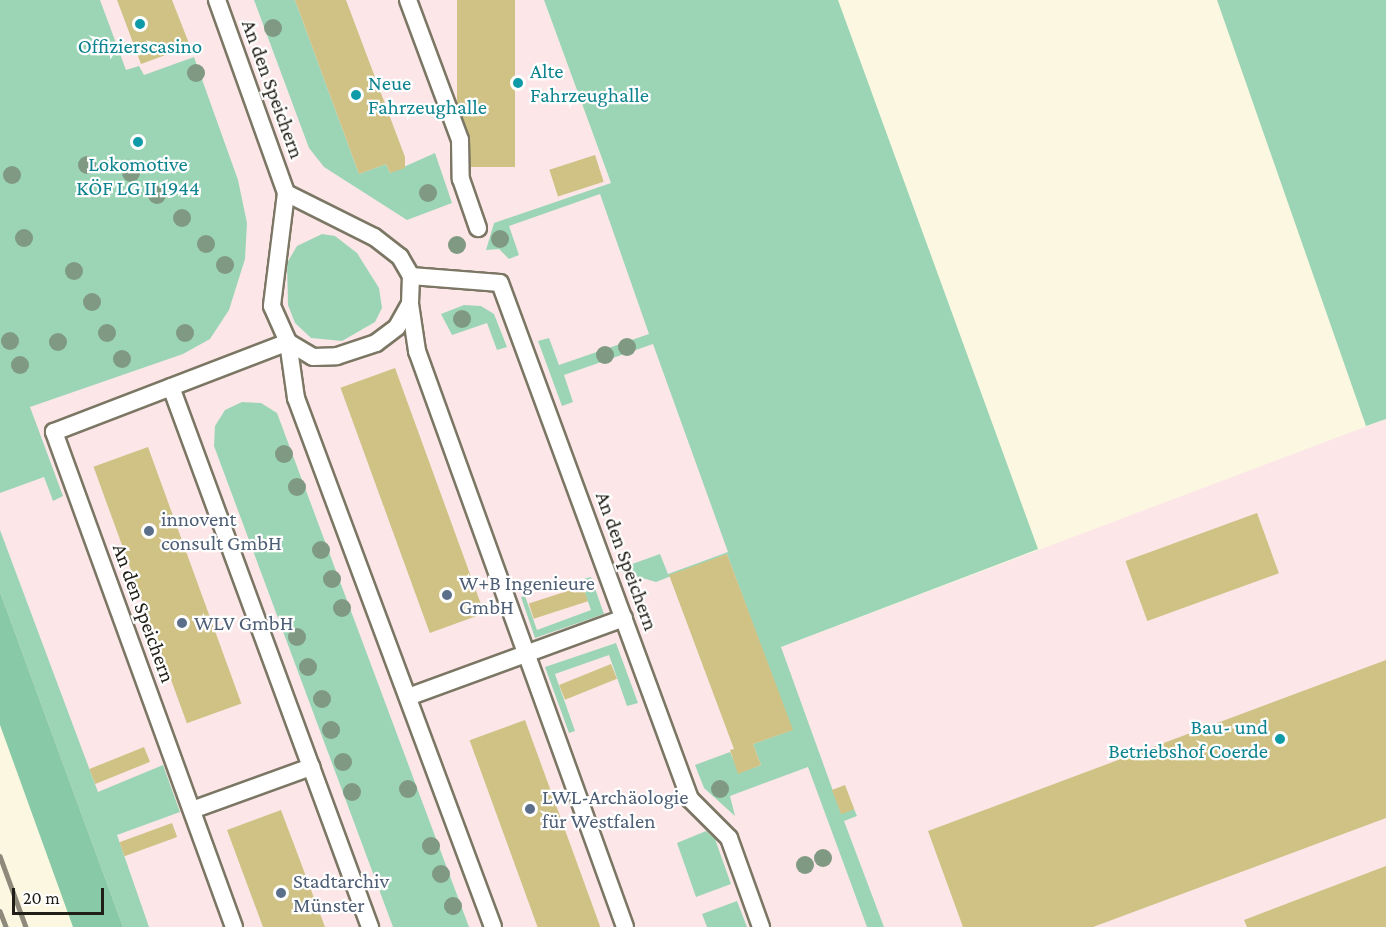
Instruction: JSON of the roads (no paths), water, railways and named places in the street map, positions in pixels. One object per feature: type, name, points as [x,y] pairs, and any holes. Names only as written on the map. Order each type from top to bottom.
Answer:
[{"type":"lane","name":"An den Speichern","points":[[218,0],[286,193],[272,306],[288,342],[296,398],[494,927]]},
{"type":"lane","points":[[408,0],[460,140],[461,179],[478,228]]},
{"type":"lane","name":"An den Speichern","points":[[286,193],[374,237],[400,257],[411,276],[500,284],[690,799],[729,838],[760,927]]},
{"type":"lane","points":[[411,276],[410,304],[417,351],[524,654],[625,927]]},
{"type":"lane","points":[[288,342],[313,357],[337,356],[376,343],[397,327],[410,304]]},
{"type":"lane","name":"An den Speichern","points":[[234,927],[54,432],[288,342]]},
{"type":"lane","points":[[171,387],[370,927]]},
{"type":"lane","points":[[408,697],[624,618]]},
{"type":"lane","points":[[192,810],[311,767]]},
{"type":"railway","points":[[0,856],[26,927]]},
{"type":"railway","points":[[0,911],[6,927]]},
{"type":"place","name":"Offizierscasino","points":[[140,24]]},
{"type":"place","name":"Alte Fahrzeughalle","points":[[518,83]]},
{"type":"place","name":"Neue Fahrzeughalle","points":[[356,95]]},
{"type":"place","name":"Lokomotive KÖF LG II 1944","points":[[138,142]]},
{"type":"place","name":"innovent consult GmbH","points":[[149,531]]},
{"type":"place","name":"W+B Ingenieure GmbH","points":[[447,595]]},
{"type":"place","name":"WLV GmbH","points":[[182,623]]},
{"type":"place","name":"Bau- und Betriebshof Coerde","points":[[1280,739]]},
{"type":"place","name":"LWL-Archäologie für Westfalen","points":[[530,809]]},
{"type":"place","name":"Stadtarchiv Münster","points":[[281,893]]}]
